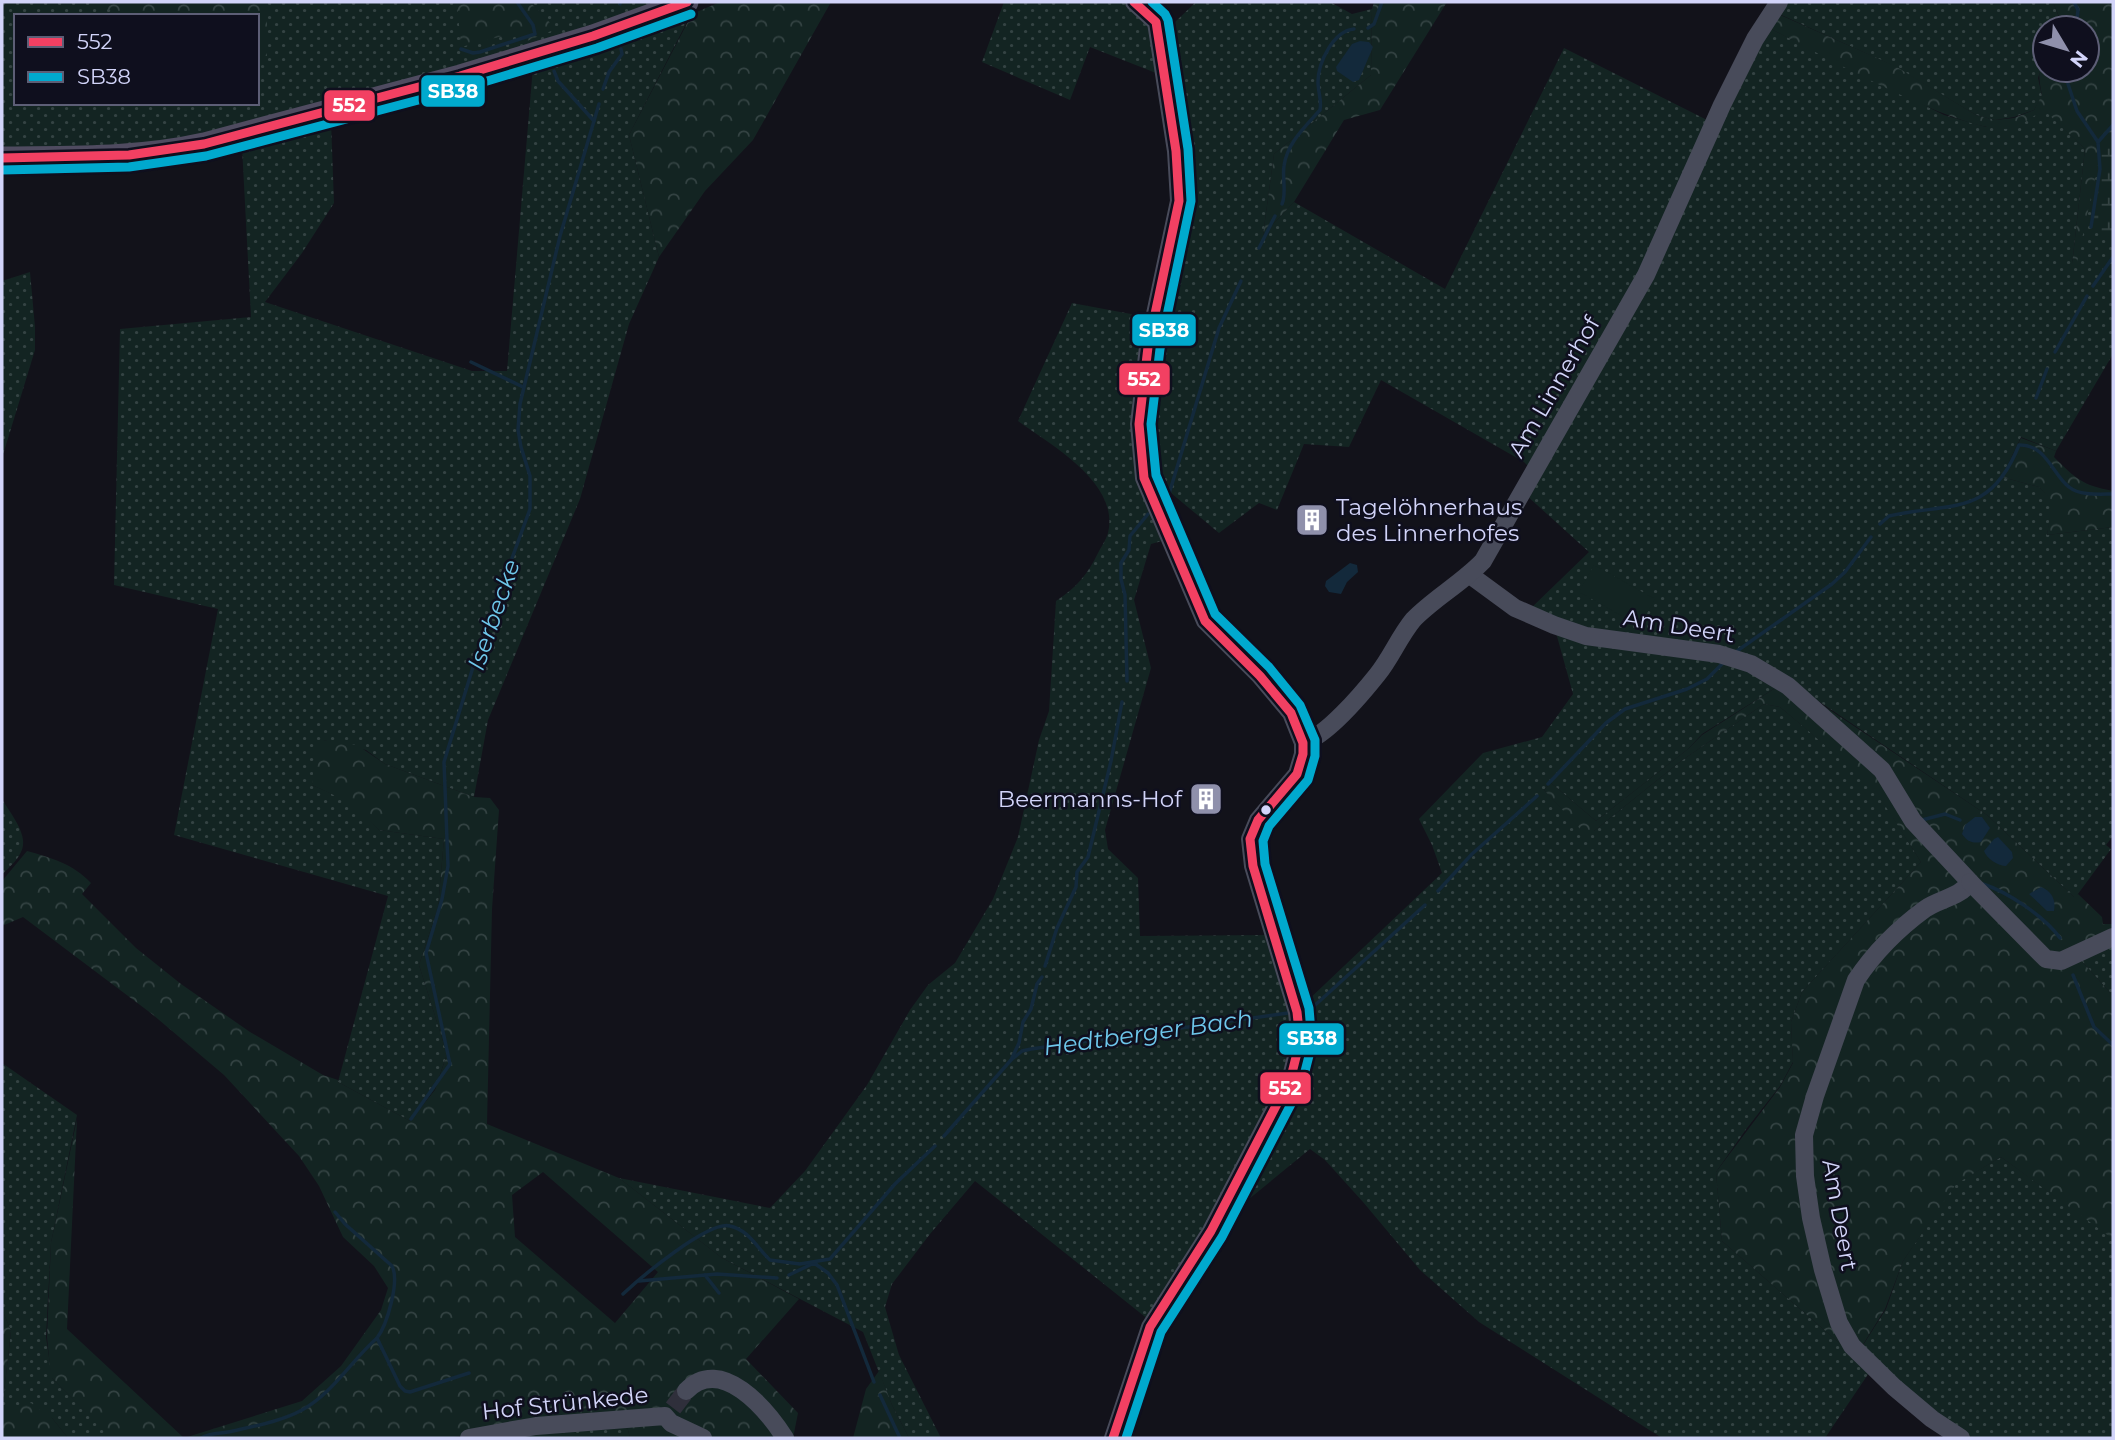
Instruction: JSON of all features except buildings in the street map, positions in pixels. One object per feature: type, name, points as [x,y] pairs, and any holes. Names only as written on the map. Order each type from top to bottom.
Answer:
[{"type":"main road","points":[[2,158],[128,156],[170,152],[460,76],[593,36],[687,2]]},
{"type":"street","points":[[1113,1438],[1150,1327],[1211,1231],[1286,1087],[1300,1041],[1297,1012],[1253,866],[1250,839],[1258,820],[1297,774],[1303,743],[1291,713],[1237,652],[1205,621],[1144,478],[1139,424],[1148,347],[1180,201],[1176,151],[1156,22],[1134,2]]},
{"type":"street","name":"Am Linnerhof","points":[[1303,743],[1315,740],[1327,730],[1378,674],[1414,620],[1470,575],[1483,561],[1646,275],[1722,105],[1755,39],[1779,2]]},
{"type":"street","name":"Am Deert","points":[[1470,575],[1515,608],[1586,636],[1719,654],[1751,664],[1788,686],[1882,770],[1913,821],[2046,959],[2061,961],[2113,937]]},
{"type":"street","name":"Am Deert","points":[[1961,1438],[1932,1419],[1894,1388],[1852,1346],[1839,1324],[1811,1218],[1804,1135],[1856,980],[1901,929],[1926,909],[1966,889],[1970,882]]},
{"type":"street","points":[[686,1391],[693,1383],[701,1380],[718,1380],[730,1384],[746,1392],[770,1415],[785,1438]]},
{"type":"street","name":"Hof Strünkede","points":[[469,1438],[536,1426],[669,1412],[671,1423],[703,1438]]},
{"type":"green space","points":[[2,2],[117,2],[143,14],[14,14],[14,105],[259,105],[257,2],[488,2],[555,29],[530,2],[664,2],[529,47],[236,127],[148,144],[2,151]]},
{"type":"green space","points":[[93,2],[267,2],[267,56],[259,55],[259,14],[119,14]]},
{"type":"green space","points":[[457,2],[530,2],[556,29],[527,41],[517,32],[461,47]]},
{"type":"green space","points":[[720,2],[831,2],[753,140],[705,191],[659,257],[629,135],[692,14]]},
{"type":"green space","points":[[1004,2],[1127,2],[1149,23],[1161,75],[1090,47],[1070,100],[982,62]]},
{"type":"green space","points":[[1196,2],[1330,2],[1352,14],[1372,9],[1371,75],[1274,154],[1263,235],[1294,202],[1445,289],[1564,48],[1709,121],[1641,274],[1531,469],[1524,462],[1381,380],[1349,447],[1304,444],[1277,510],[1259,503],[1219,533],[1165,488],[1159,496],[1153,483],[1144,430],[1183,175],[1163,14],[1175,22]]},
{"type":"green space","points":[[1374,2],[1447,2],[1380,110],[1344,120],[1294,202],[1263,235],[1274,154],[1371,75]]},
{"type":"green space","points":[[1784,2],[2053,2],[2058,14],[2031,14],[2031,84],[2039,84],[2042,96],[2034,110],[1995,120],[1976,115],[1894,66],[1777,13]]},
{"type":"green space","points":[[2053,2],[2113,2],[2113,128],[2100,155],[2076,267],[2072,265],[2085,149],[2044,110],[2012,128],[1991,128],[1961,120],[1890,90],[1767,27],[1776,13],[1895,66],[1976,115],[1995,120],[2014,118],[2034,110],[2042,95],[2041,84],[2101,84],[2101,14],[2058,14]]},
{"type":"green space","points":[[691,14],[629,135],[659,257],[629,324],[580,499],[488,720],[474,797],[385,764],[366,750],[323,740],[312,785],[337,796],[364,814],[379,830],[444,839],[438,907],[419,965],[447,1054],[435,1089],[410,1121],[338,1082],[388,896],[174,835],[218,609],[114,585],[120,329],[251,317],[242,147],[331,121],[334,203],[302,253],[265,302],[472,371],[507,371],[533,67]]},
{"type":"green space","points":[[1767,27],[1944,115],[1986,127],[2044,109],[2085,149],[2072,265],[2100,155],[2113,128],[2113,354],[2056,451],[2021,437],[2002,477],[2039,487],[2053,501],[2047,535],[2113,527],[2113,836],[2106,845],[2111,849],[2075,898],[1987,815],[1777,673],[1624,641],[1529,610],[1589,552],[1526,495]]},
{"type":"green space","points":[[2113,125],[2113,242],[2091,227],[2100,169],[2098,142]]},
{"type":"green space","points":[[30,272],[35,350],[2,458],[2,281]]},
{"type":"green space","points":[[1072,303],[1147,317],[1131,421],[1162,541],[1151,544],[1134,600],[1151,668],[1105,830],[1108,849],[1138,878],[1140,936],[1270,935],[1291,1016],[1293,1054],[1257,1141],[1149,1320],[975,1181],[892,1284],[885,1307],[899,1355],[941,1438],[909,1438],[892,1405],[863,1332],[722,1258],[619,1178],[770,1208],[805,1171],[867,1085],[910,1010],[928,985],[955,963],[993,899],[1018,837],[1039,740],[1049,711],[1056,601],[1086,574],[1108,533],[1109,515],[1104,498],[1093,482],[1080,467],[1018,421]]},
{"type":"green space","points":[[2021,438],[2056,451],[2054,457],[2080,480],[2113,491],[2113,527],[2047,535],[2052,501],[2039,487],[2002,477]]},
{"type":"green space","points":[[1594,565],[1655,599],[1640,626],[1579,592]]},
{"type":"green space","points":[[1555,629],[1730,660],[1780,685],[1702,734],[1688,749],[1596,821],[1551,783],[1544,790],[1583,831],[1594,831],[1681,761],[1764,704],[1780,707],[1872,784],[1921,862],[1802,992],[1791,1022],[1793,1062],[1780,1086],[1716,1172],[1722,1241],[1852,1354],[1860,1350],[1886,1309],[1903,1261],[1955,1184],[2001,1157],[2113,1238],[2113,1438],[1966,1438],[1873,1367],[1825,1438],[1662,1438],[1479,1322],[1420,1270],[1325,1160],[1310,1149],[1227,1217],[1301,1081],[1312,1034],[1305,1003],[1442,873],[1419,819],[1483,753],[1542,737],[1573,694]]},
{"type":"green space","points":[[1780,685],[1803,692],[1987,815],[2074,897],[2078,894],[2102,917],[2103,924],[2113,924],[2113,935],[2078,957],[2113,996],[2113,1239],[2001,1157],[1956,1184],[1903,1261],[1885,1309],[1859,1351],[1852,1354],[1722,1241],[1716,1172],[1780,1087],[1793,1063],[1791,1022],[1802,992],[1921,862],[1872,785],[1780,707],[1764,704],[1681,761],[1594,831],[1583,832],[1544,790],[1551,783],[1596,821],[1702,735]]},
{"type":"green space","points":[[323,740],[357,745],[385,764],[474,797],[490,798],[499,810],[492,909],[487,1124],[619,1178],[722,1258],[799,1299],[746,1359],[798,1413],[793,1438],[630,1438],[627,1426],[540,1423],[448,1438],[184,1438],[302,1401],[341,1366],[381,1310],[388,1288],[374,1266],[343,1237],[319,1186],[299,1156],[224,1075],[152,1014],[23,917],[2,926],[2,881],[27,851],[69,866],[91,883],[82,894],[136,948],[181,984],[250,1032],[410,1121],[435,1090],[447,1054],[419,965],[438,907],[444,839],[379,830],[363,814],[336,796],[312,785],[316,742]],"holes":[[[543,1172],[658,1272],[615,1323],[515,1237],[512,1195]]]},
{"type":"green space","points":[[2,799],[18,825],[23,846],[17,858],[2,875]]},
{"type":"green space","points":[[2113,941],[2113,996],[2078,957]]},
{"type":"green space","points":[[2,1063],[77,1115],[51,1243],[46,1337],[52,1378],[113,1438],[68,1438],[52,1418],[2,1411],[11,1331],[2,1309]]},
{"type":"green space","points":[[77,1119],[67,1329],[184,1438],[112,1438],[51,1377],[47,1337],[51,1243]]},
{"type":"green space","points":[[2,1309],[11,1331],[2,1410]]},
{"type":"green space","points":[[879,1371],[909,1438],[853,1438],[866,1389]]},
{"type":"green space","points":[[31,1403],[52,1418],[68,1438],[2,1438],[2,1410]]},
{"type":"green space","points":[[627,1426],[630,1438],[488,1438]]},
{"type":"water","points":[[1369,42],[1373,47],[1359,80],[1353,82],[1337,71],[1336,67],[1352,44]]},
{"type":"water","points":[[1350,563],[1357,565],[1358,572],[1347,582],[1341,594],[1329,592],[1325,586],[1326,581]]},
{"type":"water","points":[[1975,817],[1982,817],[1990,828],[1981,842],[1975,843],[1962,834],[1965,825]]},
{"type":"water","points":[[1998,837],[2012,852],[2013,858],[2006,866],[1993,862],[1984,851]]},
{"type":"water","points":[[2041,887],[2052,896],[2054,911],[2047,911],[2029,894]]},
{"type":"waterway","points":[[461,49],[480,52],[535,34],[533,25],[517,2]]},
{"type":"waterway","points":[[1368,28],[1374,24],[1382,2]]},
{"type":"waterway","points":[[2074,2],[2078,14]]},
{"type":"waterway","points":[[1282,204],[1284,166],[1289,150],[1320,110],[1318,82],[1324,57],[1340,35],[1354,29]]},
{"type":"waterway","name":"Iserbecke","points":[[603,89],[609,72],[622,54],[621,49]]},
{"type":"waterway","points":[[554,71],[558,81],[594,121]]},
{"type":"waterway","points":[[2068,84],[2077,111],[2098,142],[2100,169],[2091,227]]},
{"type":"waterway","name":"Iserbecke","points":[[411,1119],[450,1064],[426,953],[442,899],[448,866],[444,762],[477,654],[530,509],[530,476],[518,430],[520,404],[560,236],[599,104]]},
{"type":"waterway","points":[[2098,142],[2113,125]]},
{"type":"waterway","points":[[1259,248],[1275,216]]},
{"type":"waterway","name":"Hedtberger Bach","points":[[2093,286],[2113,257]]},
{"type":"waterway","points":[[1169,494],[1219,328],[1241,281]]},
{"type":"waterway","name":"Hedtberger Bach","points":[[2055,352],[2087,296]]},
{"type":"waterway","points":[[471,362],[523,387]]},
{"type":"waterway","name":"Hedtberger Bach","points":[[2036,398],[2047,369]]},
{"type":"waterway","name":"Hedtberger Bach","points":[[1880,524],[1889,516],[1950,507],[1981,496],[1995,485],[2008,468],[2019,445],[2036,449],[2063,482],[2074,490],[2090,494],[2113,494]]},
{"type":"waterway","points":[[1127,681],[1125,595],[1121,563],[1129,550],[1130,536],[1148,514]]},
{"type":"waterway","name":"Hedtberger Bach","points":[[1737,651],[1832,584],[1845,572],[1871,537]]},
{"type":"waterway","name":"Hedtberger Bach","points":[[1548,784],[1606,723],[1625,709],[1687,689],[1707,679],[1723,663]]},
{"type":"waterway","points":[[1045,966],[1057,928],[1076,887],[1077,872],[1088,857],[1122,702]]},
{"type":"waterway","name":"Hedtberger Bach","points":[[1438,891],[1472,854],[1537,796]]},
{"type":"waterway","points":[[1922,820],[1945,814],[1960,820]]},
{"type":"waterway","points":[[1983,884],[2025,906],[2060,938]]},
{"type":"waterway","name":"Hedtberger Bach","points":[[1305,1011],[1313,1007],[1425,905]]},
{"type":"waterway","points":[[2073,975],[2094,1027],[2113,1045]]},
{"type":"waterway","points":[[944,1136],[1011,1060],[1019,1043],[1023,1022],[1031,1009],[1037,984],[1042,977]]},
{"type":"waterway","name":"Hedtberger Bach","points":[[1011,1060],[1022,1051],[1031,1049],[1288,1013]]},
{"type":"waterway","points":[[623,1294],[675,1252],[720,1227],[730,1226],[742,1231],[770,1260],[800,1264],[830,1259],[895,1184],[935,1146]]},
{"type":"waterway","name":"Iserbecke","points":[[335,1212],[392,1266],[394,1282],[391,1303],[377,1338]]},
{"type":"waterway","points":[[789,1275],[814,1263],[828,1273],[837,1285],[874,1382]]},
{"type":"waterway","points":[[639,1281],[717,1274],[777,1278]]},
{"type":"waterway","points":[[705,1275],[719,1293]]},
{"type":"waterway","points":[[201,1438],[268,1423],[302,1410],[323,1395],[377,1338],[405,1391],[410,1392],[469,1373]]},
{"type":"waterway","points":[[880,1395],[900,1438]]},
{"type":"tunnel","points":[[673,1408],[686,1391]]},
{"type":"transit line","name":"552","points":[[2,158],[129,155],[204,144],[460,76],[593,36],[687,2]]},
{"type":"transit line","name":"552","points":[[1113,1438],[1150,1327],[1211,1231],[1291,1077],[1300,1041],[1297,1012],[1253,866],[1250,839],[1258,820],[1297,774],[1303,743],[1291,713],[1260,676],[1205,621],[1144,478],[1139,424],[1148,347],[1179,201],[1176,151],[1156,22],[1134,2]]},
{"type":"transit line","name":"SB38","points":[[1126,1438],[1161,1332],[1222,1237],[1302,1083],[1312,1044],[1309,1008],[1265,864],[1263,841],[1269,826],[1308,780],[1315,756],[1315,740],[1300,705],[1269,667],[1215,614],[1156,475],[1151,424],[1160,349],[1191,201],[1188,149],[1168,20],[1152,2]]},
{"type":"transit line","name":"SB38","points":[[2,170],[129,167],[206,156],[464,88],[597,48],[691,14]]},
{"type":"place","name":"Tagelöhnerhaus des Linnerhofes","points":[[1312,520]]},
{"type":"place","name":"Beermanns-Hof","points":[[1206,799]]}]
